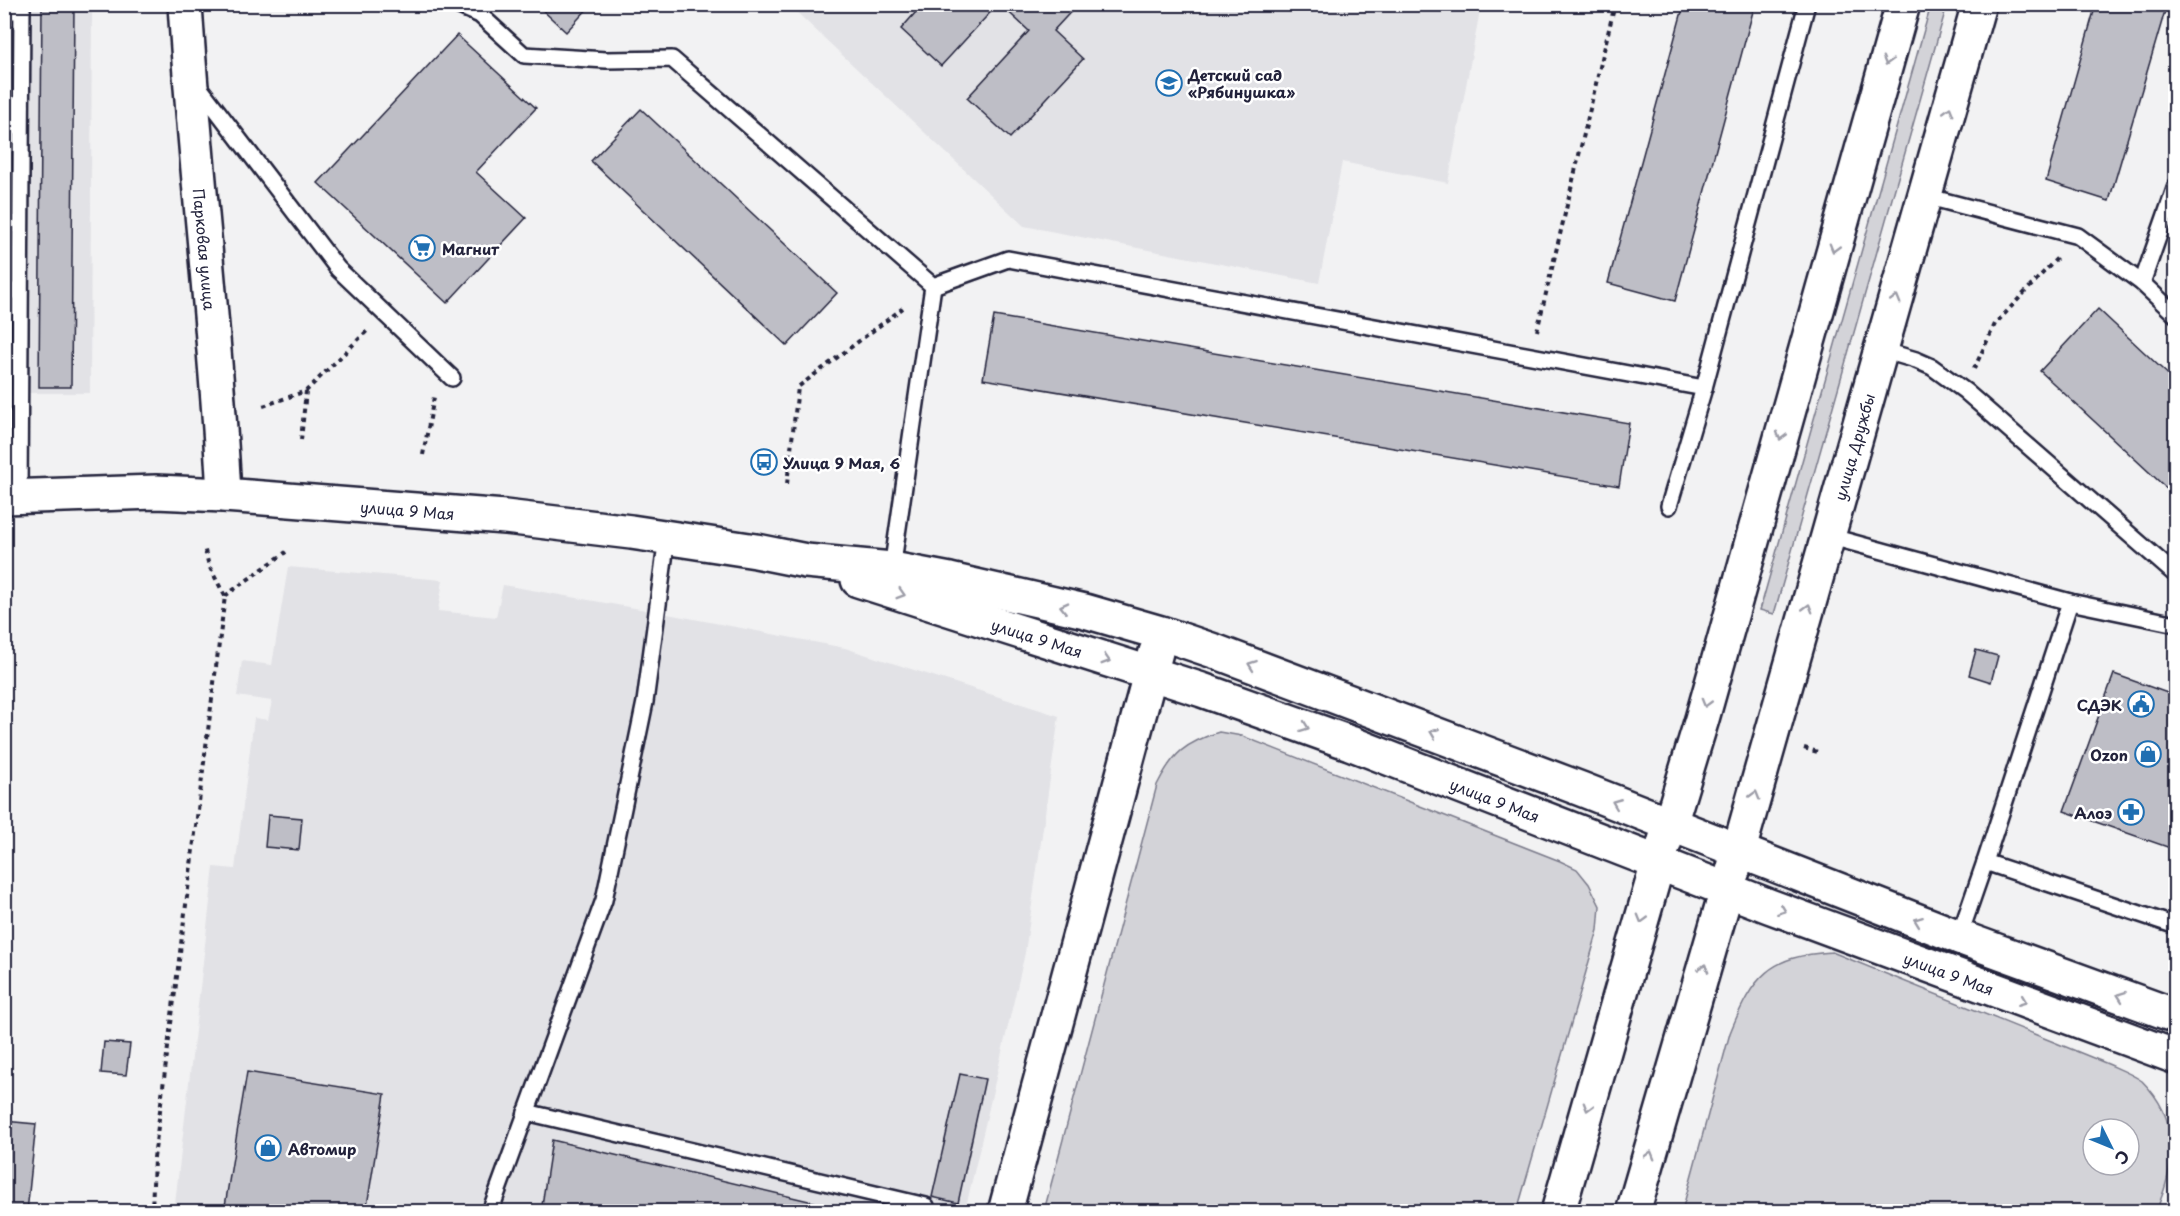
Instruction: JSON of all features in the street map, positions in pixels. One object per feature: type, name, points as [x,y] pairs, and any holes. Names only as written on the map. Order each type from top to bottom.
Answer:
[{"type":"main road","name":"Парковая улица","points":[[185,4],[189,74],[220,407],[224,495]]},
{"type":"main road","points":[[1558,1212],[1658,863],[1671,825],[1903,4]]},
{"type":"main road","name":"улица Дружбы","points":[[1633,1212],[1739,852],[1979,4]]},
{"type":"main road","name":"улица 9 Мая","points":[[12,497],[156,492],[224,495],[505,517],[667,537],[806,561],[892,569],[1085,611],[1161,633],[1364,707],[1959,937],[2175,1016]]},
{"type":"main road","name":"улица 9 Мая","points":[[806,561],[879,587],[1150,673],[1350,743],[1727,890],[2175,1057]]},
{"type":"main road","points":[[1005,1212],[1161,633]]},
{"type":"lane","points":[[455,4],[480,15],[524,55],[606,60],[672,59],[933,286]]},
{"type":"lane","points":[[1669,506],[1704,388],[1807,4]]},
{"type":"lane","points":[[4,11],[22,8],[21,106],[12,227],[12,497]]},
{"type":"lane","points":[[189,74],[338,269],[452,378]]},
{"type":"lane","points":[[4,106],[21,106]]},
{"type":"lane","points":[[2142,283],[2175,186]]},
{"type":"lane","points":[[1925,195],[2078,236],[2142,283],[2175,315]]},
{"type":"lane","points":[[933,286],[1008,259],[1704,388]]},
{"type":"lane","points":[[892,569],[933,286]]},
{"type":"lane","points":[[1882,350],[1932,367],[1965,391],[2175,574]]},
{"type":"lane","points":[[1828,536],[2070,602],[2175,624]]},
{"type":"lane","points":[[490,1212],[604,900],[645,702],[667,537]]},
{"type":"lane","points":[[1959,937],[2070,602]]},
{"type":"lane","points":[[1985,862],[2175,926]]},
{"type":"lane","points":[[526,1112],[926,1206],[924,1212]]},
{"type":"path","points":[[1531,356],[1615,4]]},
{"type":"path","points":[[1965,391],[1995,324],[2078,236]]},
{"type":"path","points":[[787,484],[798,387],[933,286]]},
{"type":"path","points":[[263,406],[306,391],[384,313]]},
{"type":"path","points":[[423,455],[440,366]]},
{"type":"path","points":[[301,440],[306,391]]},
{"type":"path","points":[[152,1212],[154,1158],[225,596],[208,566],[204,547]]},
{"type":"path","points":[[225,596],[285,552]]},
{"type":"shaded area","points":[[4,5],[92,5],[90,393],[5,393]]},
{"type":"shaded area","name":"Детский сад «Рябинушка»","points":[[789,5],[1481,5],[1448,183],[1342,162],[1319,283],[1024,226]]},
{"type":"shaded area","points":[[1931,5],[1947,5],[1774,614],[1760,610]]},
{"type":"shaded area","points":[[288,567],[443,580],[438,611],[496,617],[503,585],[845,648],[1059,716],[1025,953],[965,1211],[174,1212],[214,867],[235,869],[254,718],[268,720],[272,701],[237,696],[242,661],[272,665]]},
{"type":"shaded area","points":[[1219,732],[1242,736],[1560,861],[1577,869],[1589,884],[1600,906],[1598,930],[1517,1211],[1044,1211],[1157,785],[1181,751],[1197,740]]},
{"type":"shaded area","points":[[1832,952],[2108,1064],[2142,1081],[2163,1111],[2169,1126],[2171,1142],[2168,1176],[2156,1211],[1682,1211],[1730,1033],[1738,1013],[1756,983],[1766,973],[1778,964],[1793,958]]},
{"type":"building","points":[[42,4],[74,4],[71,387],[39,387]]},
{"type":"building","points":[[536,4],[592,4],[566,32]]},
{"type":"building","points":[[923,4],[998,4],[941,66],[901,29]]},
{"type":"building","points":[[1000,4],[1078,4],[1053,31],[1083,59],[1010,138],[967,98],[1029,31]]},
{"type":"building","points":[[1684,4],[1755,4],[1675,301],[1608,283]]},
{"type":"building","points":[[2096,4],[2167,4],[2109,201],[2046,181]]},
{"type":"building","points":[[457,35],[536,108],[476,172],[526,218],[447,303],[318,183]]},
{"type":"building","points":[[641,109],[837,293],[787,346],[591,161]]},
{"type":"building","points":[[2098,309],[2176,382],[2176,497],[2040,371]]},
{"type":"building","points":[[994,316],[1629,423],[1619,486],[983,379]]},
{"type":"building","points":[[1976,650],[1998,656],[1991,682],[1969,675]]},
{"type":"building","points":[[2114,674],[2176,696],[2176,850],[2064,811]]},
{"type":"building","points":[[268,815],[302,818],[299,850],[265,847]]},
{"type":"building","points":[[104,1042],[130,1044],[126,1075],[101,1073]]},
{"type":"building","points":[[247,1072],[385,1094],[366,1212],[224,1212]]},
{"type":"building","points":[[960,1074],[985,1079],[958,1203],[932,1197]]},
{"type":"building","points":[[4,1121],[36,1124],[27,1212],[4,1212]]},
{"type":"building","points":[[552,1140],[855,1212],[541,1212]]},
{"type":"place","name":"Детский сад «Рябинушка»","points":[[1169,83]]},
{"type":"place","name":"Магнит","points":[[422,248]]},
{"type":"place","name":"Улица 9 Мая, 6","points":[[764,462]]},
{"type":"place","name":"СДЭК","points":[[2141,704]]},
{"type":"place","name":"Ozon","points":[[2148,754]]},
{"type":"place","name":"Алоэ","points":[[2131,812]]},
{"type":"place","name":"Автомир","points":[[268,1148]]}]
